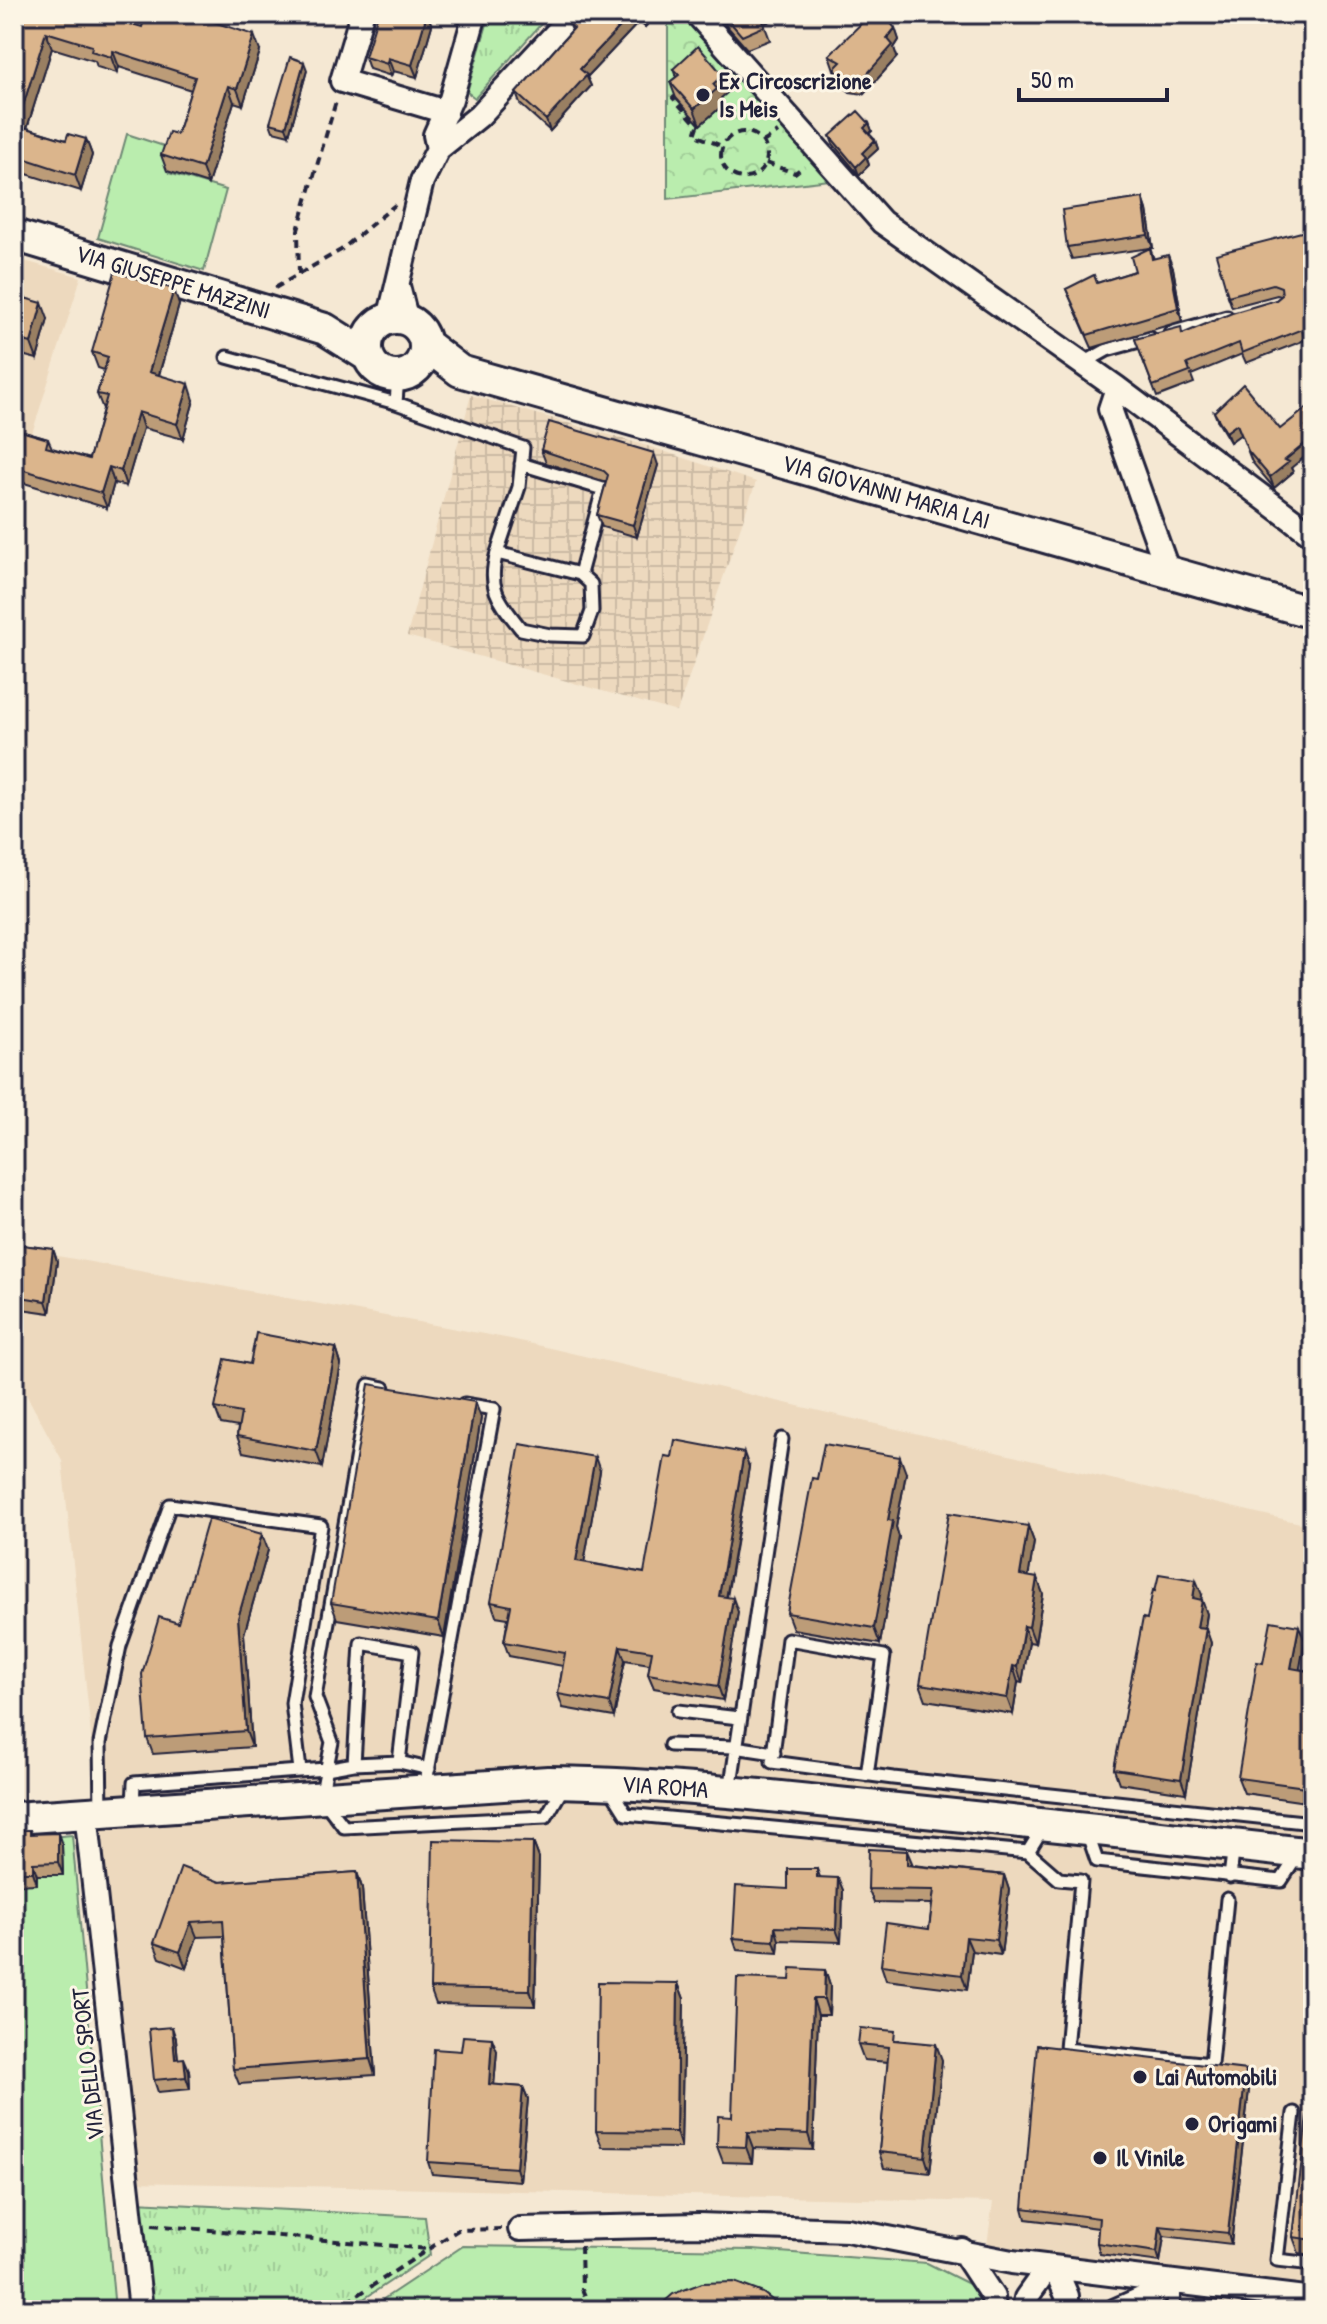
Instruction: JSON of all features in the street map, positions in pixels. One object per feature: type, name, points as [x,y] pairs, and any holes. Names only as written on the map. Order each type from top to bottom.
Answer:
[{"type":"street","points":[[362,14],[342,81],[448,105],[479,116]]},
{"type":"street","points":[[438,149],[435,135],[448,105],[475,14]]},
{"type":"street","points":[[396,352],[398,285],[422,181],[438,149],[479,116],[574,14]]},
{"type":"street","points":[[697,14],[882,222],[1117,388],[1313,535]]},
{"type":"street","name":"VIA GIUSEPPE MAZZINI","points":[[14,235],[396,352]]},
{"type":"street","name":"VIA GIOVANNI MARIA LAI","points":[[396,352],[441,373],[460,371],[1313,613]]},
{"type":"street","points":[[1117,388],[1110,409],[1165,563],[1163,570]]},
{"type":"street","name":"VIA ROMA","points":[[14,1818],[133,1810],[276,1786],[324,1783],[427,1780],[606,1783],[730,1791],[891,1793],[998,1805],[1045,1823],[1101,1820],[1225,1834],[1306,1854]]},
{"type":"street","name":"VIA DELLO SPORT","points":[[93,1812],[141,2310]]},
{"type":"street","points":[[520,2229],[699,2225],[847,2230],[1051,2268],[1313,2299]]},
{"type":"street","points":[[954,2249],[993,2297],[994,2310]]},
{"type":"street","points":[[1024,2310],[1026,2298],[1051,2268]]},
{"type":"street","points":[[1051,2268],[1067,2296],[1067,2310]]},
{"type":"street","points":[[1116,2310],[1176,2284]]},
{"type":"lane","points":[[1082,364],[1107,350],[1235,315]]},
{"type":"lane","points":[[227,357],[396,352],[523,448],[519,487],[497,553],[494,563],[495,596],[521,629],[550,635],[583,636],[592,611],[591,584],[580,574],[497,553]]},
{"type":"lane","points":[[521,464],[603,489],[580,574]]},
{"type":"lane","points":[[400,1391],[369,1385],[315,1697],[332,1742],[324,1783],[344,1827],[546,1817],[566,1782]]},
{"type":"lane","points":[[324,1783],[354,1764],[399,1762],[427,1780],[494,1409],[447,1400]]},
{"type":"lane","points":[[730,1791],[782,1439]]},
{"type":"lane","points":[[93,1812],[100,1743],[120,1646],[170,1505],[321,1526],[292,1703],[300,1770]]},
{"type":"lane","points":[[867,1775],[884,1656],[788,1639],[772,1762],[867,1775],[891,1793]]},
{"type":"lane","points":[[354,1764],[361,1643],[412,1652],[399,1762]]},
{"type":"lane","points":[[678,1711],[739,1718]]},
{"type":"lane","points":[[670,1745],[735,1747],[774,1753]]},
{"type":"lane","points":[[300,1770],[324,1783]]},
{"type":"lane","points":[[276,1786],[300,1770]]},
{"type":"lane","points":[[606,1783],[626,1814],[1028,1852],[1059,1879],[1081,1881],[1066,2049],[1211,2064],[1227,1899]]},
{"type":"lane","points":[[998,1805],[1101,1820],[1097,1861],[1281,1881],[1306,1854]]},
{"type":"lane","points":[[1028,1852],[1045,1823]]},
{"type":"lane","points":[[1230,1877],[1225,1834],[1313,1823]]},
{"type":"lane","points":[[1294,2113],[1277,2260],[1313,2264]]},
{"type":"lane","points":[[1172,2310],[1176,2284]]},
{"type":"path","points":[[299,274],[298,230],[342,81]]},
{"type":"path","points":[[675,85],[681,92],[673,98],[698,126],[695,135],[722,146]]},
{"type":"path","points":[[753,133],[767,149],[766,163],[757,175],[735,177],[721,161],[722,146],[732,135],[753,133]]},
{"type":"path","points":[[766,163],[795,173]]},
{"type":"path","points":[[254,306],[262,296],[341,250],[397,203]]},
{"type":"path","points":[[131,2223],[429,2249]]},
{"type":"path","points":[[581,2227],[582,2289],[591,2310]]},
{"type":"path","points":[[335,2310],[458,2230],[520,2229]]},
{"type":"shaded area","points":[[14,258],[81,277],[14,491]]},
{"type":"shaded area","points":[[471,395],[654,448],[756,482],[677,712],[407,636]]},
{"type":"shaded area","points":[[14,1248],[511,1339],[1313,1526],[1313,2286],[987,2245],[993,2202],[131,2182],[89,1714],[62,1460],[14,1372]]},
{"type":"green space","points":[[490,14],[550,14],[475,98],[467,92]]},
{"type":"green space","points":[[668,14],[683,14],[830,180],[668,199]]},
{"type":"green space","points":[[127,134],[176,150],[169,173],[226,190],[204,271],[98,238]]},
{"type":"green space","points":[[72,1835],[115,2310],[14,2310],[14,1840]]},
{"type":"green space","points":[[135,2202],[425,2217],[430,2255],[347,2310],[150,2310]]},
{"type":"green space","points":[[463,2246],[753,2250],[927,2263],[981,2290],[984,2310],[367,2310]]},
{"type":"building","points":[[20,14],[29,17],[30,14],[100,14],[142,27],[146,14],[189,14],[254,35],[237,89],[228,86],[202,168],[161,155],[169,132],[177,134],[195,77],[113,51],[111,57],[91,51],[92,46],[46,32],[17,125],[66,140],[68,134],[86,139],[75,175],[14,155],[14,34]]},
{"type":"building","points":[[378,14],[427,14],[412,65],[388,58],[387,64],[365,57]]},
{"type":"building","points":[[578,14],[632,14],[580,69],[587,75],[546,120],[516,93],[574,28],[569,24]]},
{"type":"building","points":[[723,14],[760,14],[765,26],[742,36]]},
{"type":"building","points":[[871,14],[883,14],[895,28],[887,38],[893,45],[860,82],[846,80],[834,69],[841,62],[829,55]]},
{"type":"building","points":[[698,46],[723,75],[713,84],[717,89],[694,109],[670,82],[679,75],[673,69]]},
{"type":"building","points":[[290,57],[304,62],[286,127],[270,123]]},
{"type":"building","points":[[858,111],[869,123],[864,128],[875,140],[862,153],[866,157],[856,167],[830,136]]},
{"type":"building","points":[[1143,198],[1148,235],[1067,247],[1062,210]]},
{"type":"building","points":[[1313,229],[1313,335],[1304,338],[1302,329],[1242,353],[1239,343],[1187,364],[1190,372],[1153,386],[1135,339],[1181,327],[1182,334],[1232,313],[1276,300],[1282,295],[1281,287],[1273,284],[1228,296],[1216,254]]},
{"type":"building","points":[[1150,248],[1152,259],[1168,255],[1178,308],[1087,335],[1066,289],[1094,275],[1097,283],[1135,271],[1131,257]]},
{"type":"building","points":[[115,272],[174,289],[149,372],[189,384],[177,424],[138,412],[121,471],[109,467],[101,493],[14,467],[14,429],[48,439],[46,447],[89,459],[107,396],[97,394],[108,357],[92,352]]},
{"type":"building","points":[[14,295],[42,303],[31,343],[14,338]]},
{"type":"building","points":[[1243,384],[1280,429],[1308,407],[1313,413],[1313,422],[1306,427],[1313,437],[1270,477],[1248,451],[1237,424],[1226,432],[1214,412]]},
{"type":"building","points":[[549,422],[654,453],[633,525],[597,515],[608,475],[604,471],[541,450]]},
{"type":"building","points":[[14,1244],[53,1249],[46,1301],[14,1296]]},
{"type":"building","points":[[256,1333],[336,1348],[316,1451],[237,1436],[241,1413],[215,1408],[225,1359],[250,1364]]},
{"type":"building","points":[[369,1384],[475,1402],[438,1621],[331,1603]]},
{"type":"building","points":[[675,1440],[744,1453],[719,1596],[733,1598],[718,1686],[648,1674],[652,1651],[620,1646],[609,1703],[558,1694],[565,1653],[504,1642],[511,1606],[491,1602],[520,1444],[595,1457],[576,1561],[644,1573],[665,1456],[672,1457]]},
{"type":"building","points":[[824,1444],[900,1457],[888,1520],[893,1521],[874,1628],[787,1613],[812,1478],[817,1479]]},
{"type":"building","points":[[949,1513],[1028,1526],[1020,1575],[1037,1578],[1029,1627],[1024,1626],[1017,1667],[1013,1666],[1007,1698],[920,1684]]},
{"type":"building","points":[[208,1519],[262,1534],[238,1618],[246,1731],[147,1738],[142,1674],[159,1617],[178,1623]]},
{"type":"building","points":[[1159,1574],[1196,1580],[1193,1598],[1202,1600],[1197,1627],[1206,1628],[1181,1779],[1114,1769],[1143,1618],[1147,1619]]},
{"type":"building","points":[[1271,1621],[1299,1626],[1291,1668],[1313,1672],[1313,1788],[1238,1778],[1257,1662],[1263,1663]]},
{"type":"building","points":[[14,1830],[30,1830],[30,1834],[58,1833],[58,1862],[33,1863],[33,1872],[14,1872]]},
{"type":"building","points":[[433,1840],[533,1842],[530,1990],[430,1988]]},
{"type":"building","points":[[869,1849],[907,1851],[907,1865],[1004,1875],[996,1940],[966,1937],[962,1975],[881,1965],[886,1923],[929,1929],[934,1890],[868,1889]]},
{"type":"building","points":[[181,1867],[220,1882],[357,1872],[370,2059],[233,2069],[223,1920],[191,1922],[180,1952],[154,1943]]},
{"type":"building","points":[[788,1869],[817,1869],[817,1877],[838,1878],[836,1929],[775,1927],[774,1941],[733,1938],[736,1886],[788,1889]]},
{"type":"building","points":[[791,1968],[825,1970],[824,1999],[813,1999],[808,2134],[747,2132],[746,2147],[717,2146],[718,2116],[732,2117],[737,1978],[790,1980]]},
{"type":"building","points":[[598,1982],[678,1983],[676,2132],[596,2131]]},
{"type":"building","points":[[172,2027],[175,2059],[184,2058],[186,2077],[154,2080],[149,2029]]},
{"type":"building","points":[[860,2028],[895,2031],[894,2040],[936,2044],[925,2157],[879,2152],[889,2047],[858,2044]]},
{"type":"building","points":[[463,2036],[492,2038],[489,2084],[523,2087],[516,2168],[428,2162],[434,2049],[461,2051]]},
{"type":"building","points":[[1037,2045],[1246,2070],[1228,2233],[1160,2226],[1157,2252],[1097,2243],[1099,2218],[1023,2208]]},
{"type":"building","points":[[1310,2090],[1313,2090],[1313,2240],[1293,2237]]},
{"type":"building","points":[[734,2282],[763,2293],[785,2310],[655,2310],[673,2294],[702,2283]]},
{"type":"place","name":"Ex Circoscrizione Is Meis","points":[[703,95]]},
{"type":"place","name":"Lai Automobili","points":[[1140,2077]]},
{"type":"place","name":"Origami","points":[[1192,2124]]},
{"type":"place","name":"Il Vinile","points":[[1100,2158]]}]
